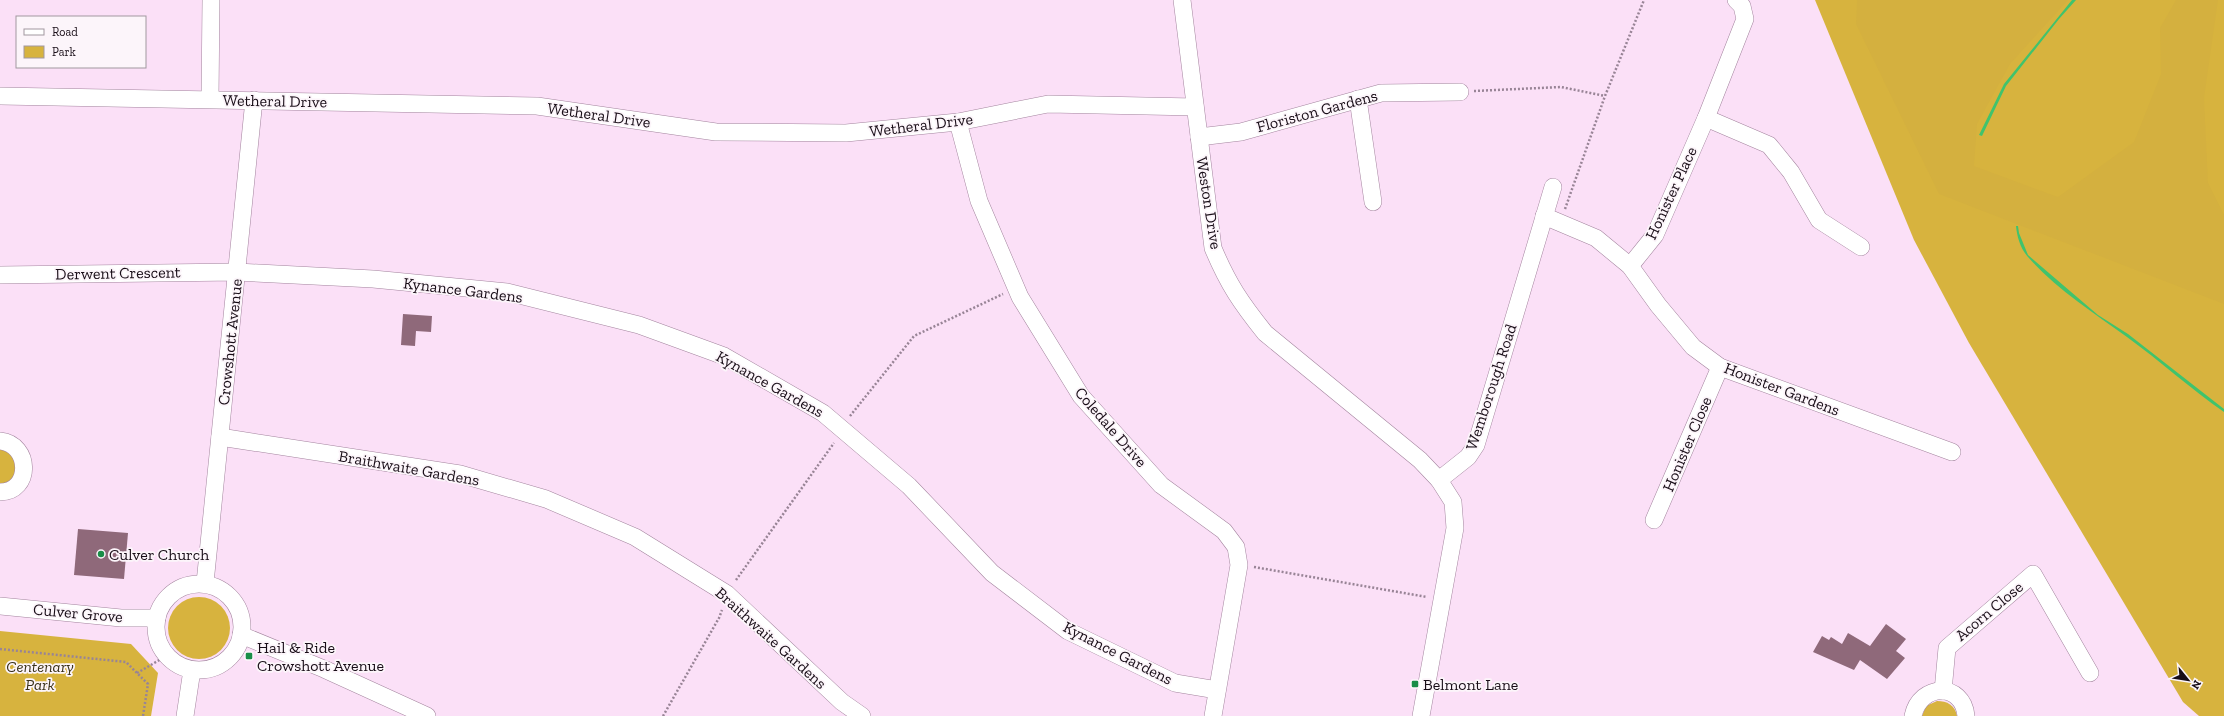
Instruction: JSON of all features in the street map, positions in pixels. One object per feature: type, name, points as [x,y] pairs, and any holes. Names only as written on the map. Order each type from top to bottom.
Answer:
[{"type":"street","points":[[210,99],[211,0]]},
{"type":"street","name":"Weston Drive","points":[[1182,0],[1213,248],[1227,282],[1246,310],[1265,333],[1420,460],[1439,480]]},
{"type":"street","name":"Honister Place","points":[[1630,266],[1655,235],[1706,118],[1744,19],[1742,6],[1736,0]]},
{"type":"street","name":"Floriston Gardens","points":[[1199,137],[1249,130],[1381,93],[1460,92]]},
{"type":"street","name":"Wetheral Drive","points":[[0,96],[537,106],[716,132],[846,134],[958,122],[1048,104],[1195,107]]},
{"type":"street","points":[[1358,99],[1373,202]]},
{"type":"street","name":"Crowshott Avenue","points":[[205,583],[254,100]]},
{"type":"street","points":[[1706,118],[1769,145],[1791,172],[1819,220],[1862,248]]},
{"type":"street","name":"Coledale Drive","points":[[958,122],[979,201],[1016,288],[1081,396],[1161,484],[1224,531],[1236,546],[1239,564],[1213,716]]},
{"type":"street","name":"Wemborough Road","points":[[1439,480],[1468,457],[1476,445],[1553,188]]},
{"type":"street","name":"Honister Gardens","points":[[1544,216],[1596,238],[1630,266],[1658,305],[1693,347],[1720,367],[1952,452]]},
{"type":"street","name":"Derwent Crescent","points":[[0,275],[237,272]]},
{"type":"street","name":"Kynance Gardens","points":[[237,272],[373,279],[506,292],[639,325],[724,356],[823,413],[909,486],[992,573],[1068,631],[1175,683],[1218,690]]},
{"type":"street","name":"Honister Close","points":[[1654,520],[1720,367]]},
{"type":"street","name":"Braithwaite Gardens","points":[[220,437],[460,474],[546,499],[635,537],[726,594],[842,702],[862,716]]},
{"type":"street","points":[[0,441],[10,443],[16,448],[21,454],[24,466],[22,478],[17,485],[11,490],[0,492]]},
{"type":"street","points":[[1426,715],[1441,599],[1455,528],[1453,502],[1439,480]]},
{"type":"street","name":"Acorn Close","points":[[1943,691],[1947,648],[2033,574],[2090,673]]},
{"type":"street","points":[[205,583],[223,591],[235,603],[242,618],[242,635],[235,651],[223,663],[207,669],[192,670],[175,662],[163,650],[157,635],[157,618],[164,602],[176,590],[191,584],[205,583]]},
{"type":"street","name":"Culver Grove","points":[[0,606],[121,618],[157,618]]},
{"type":"street","points":[[242,635],[324,669],[427,716]]},
{"type":"street","points":[[185,716],[192,670]]},
{"type":"street","points":[[1913,716],[1919,700],[1926,694],[1943,691],[1958,698],[1964,706],[1966,716]]},
{"type":"path","points":[[1564,211],[1605,96],[1644,0]]},
{"type":"path","points":[[1460,92],[1561,87],[1605,96]]},
{"type":"path","points":[[663,716],[719,618],[726,594],[831,449],[855,409],[914,336],[1016,288]]},
{"type":"path","points":[[1239,564],[1441,599]]},
{"type":"path","points":[[0,649],[126,662],[148,684],[143,716]]},
{"type":"path","points":[[138,673],[168,655]]},
{"type":"green space","points":[[1815,0],[2224,0],[2224,716],[2199,716],[2183,702],[1969,343],[1914,240]]},
{"type":"green space","points":[[0,448],[14,456],[17,476],[0,490]]},
{"type":"green space","points":[[193,597],[205,597],[221,606],[228,616],[230,628],[228,640],[221,650],[205,659],[193,659],[182,654],[173,645],[168,634],[168,622],[173,611],[182,602]]},
{"type":"green space","name":"Centenary Park","points":[[0,631],[131,644],[158,673],[151,716],[0,716]]},
{"type":"green space","points":[[1937,701],[1950,704],[1957,716],[1922,716],[1926,706]]},
{"type":"shaded area","points":[[1857,0],[2068,0],[2010,64],[1977,124],[1974,166],[2058,197],[2134,142],[2161,74],[2160,28],[2176,0],[2218,0],[2204,98],[2208,183],[2224,215],[2224,304],[1939,194],[1856,24]]},
{"type":"shaded area","points":[[2072,0],[2076,0],[2006,86],[1982,136],[1979,135],[2004,84]]},
{"type":"shaded area","points":[[2016,226],[2018,226],[2019,233],[2028,255],[2098,315],[2128,334],[2224,409],[2224,412],[2139,346],[2075,300],[2050,279],[2039,269],[2023,250],[2019,242]]},
{"type":"building","points":[[403,314],[432,316],[431,332],[416,331],[415,346],[401,345]]},
{"type":"building","name":"Culver Church","points":[[78,529],[128,533],[124,579],[74,575]]},
{"type":"building","points":[[1886,624],[1906,639],[1896,651],[1905,658],[1887,679],[1860,660],[1854,670],[1813,652],[1822,636],[1829,640],[1831,637],[1842,644],[1848,633],[1870,646]]},
{"type":"place","name":"Culver Church","points":[[101,554]]},
{"type":"place","name":"Hail & Ride Crowshott Avenue","points":[[249,656]]},
{"type":"place","name":"Belmont Lane","points":[[1415,684]]}]
